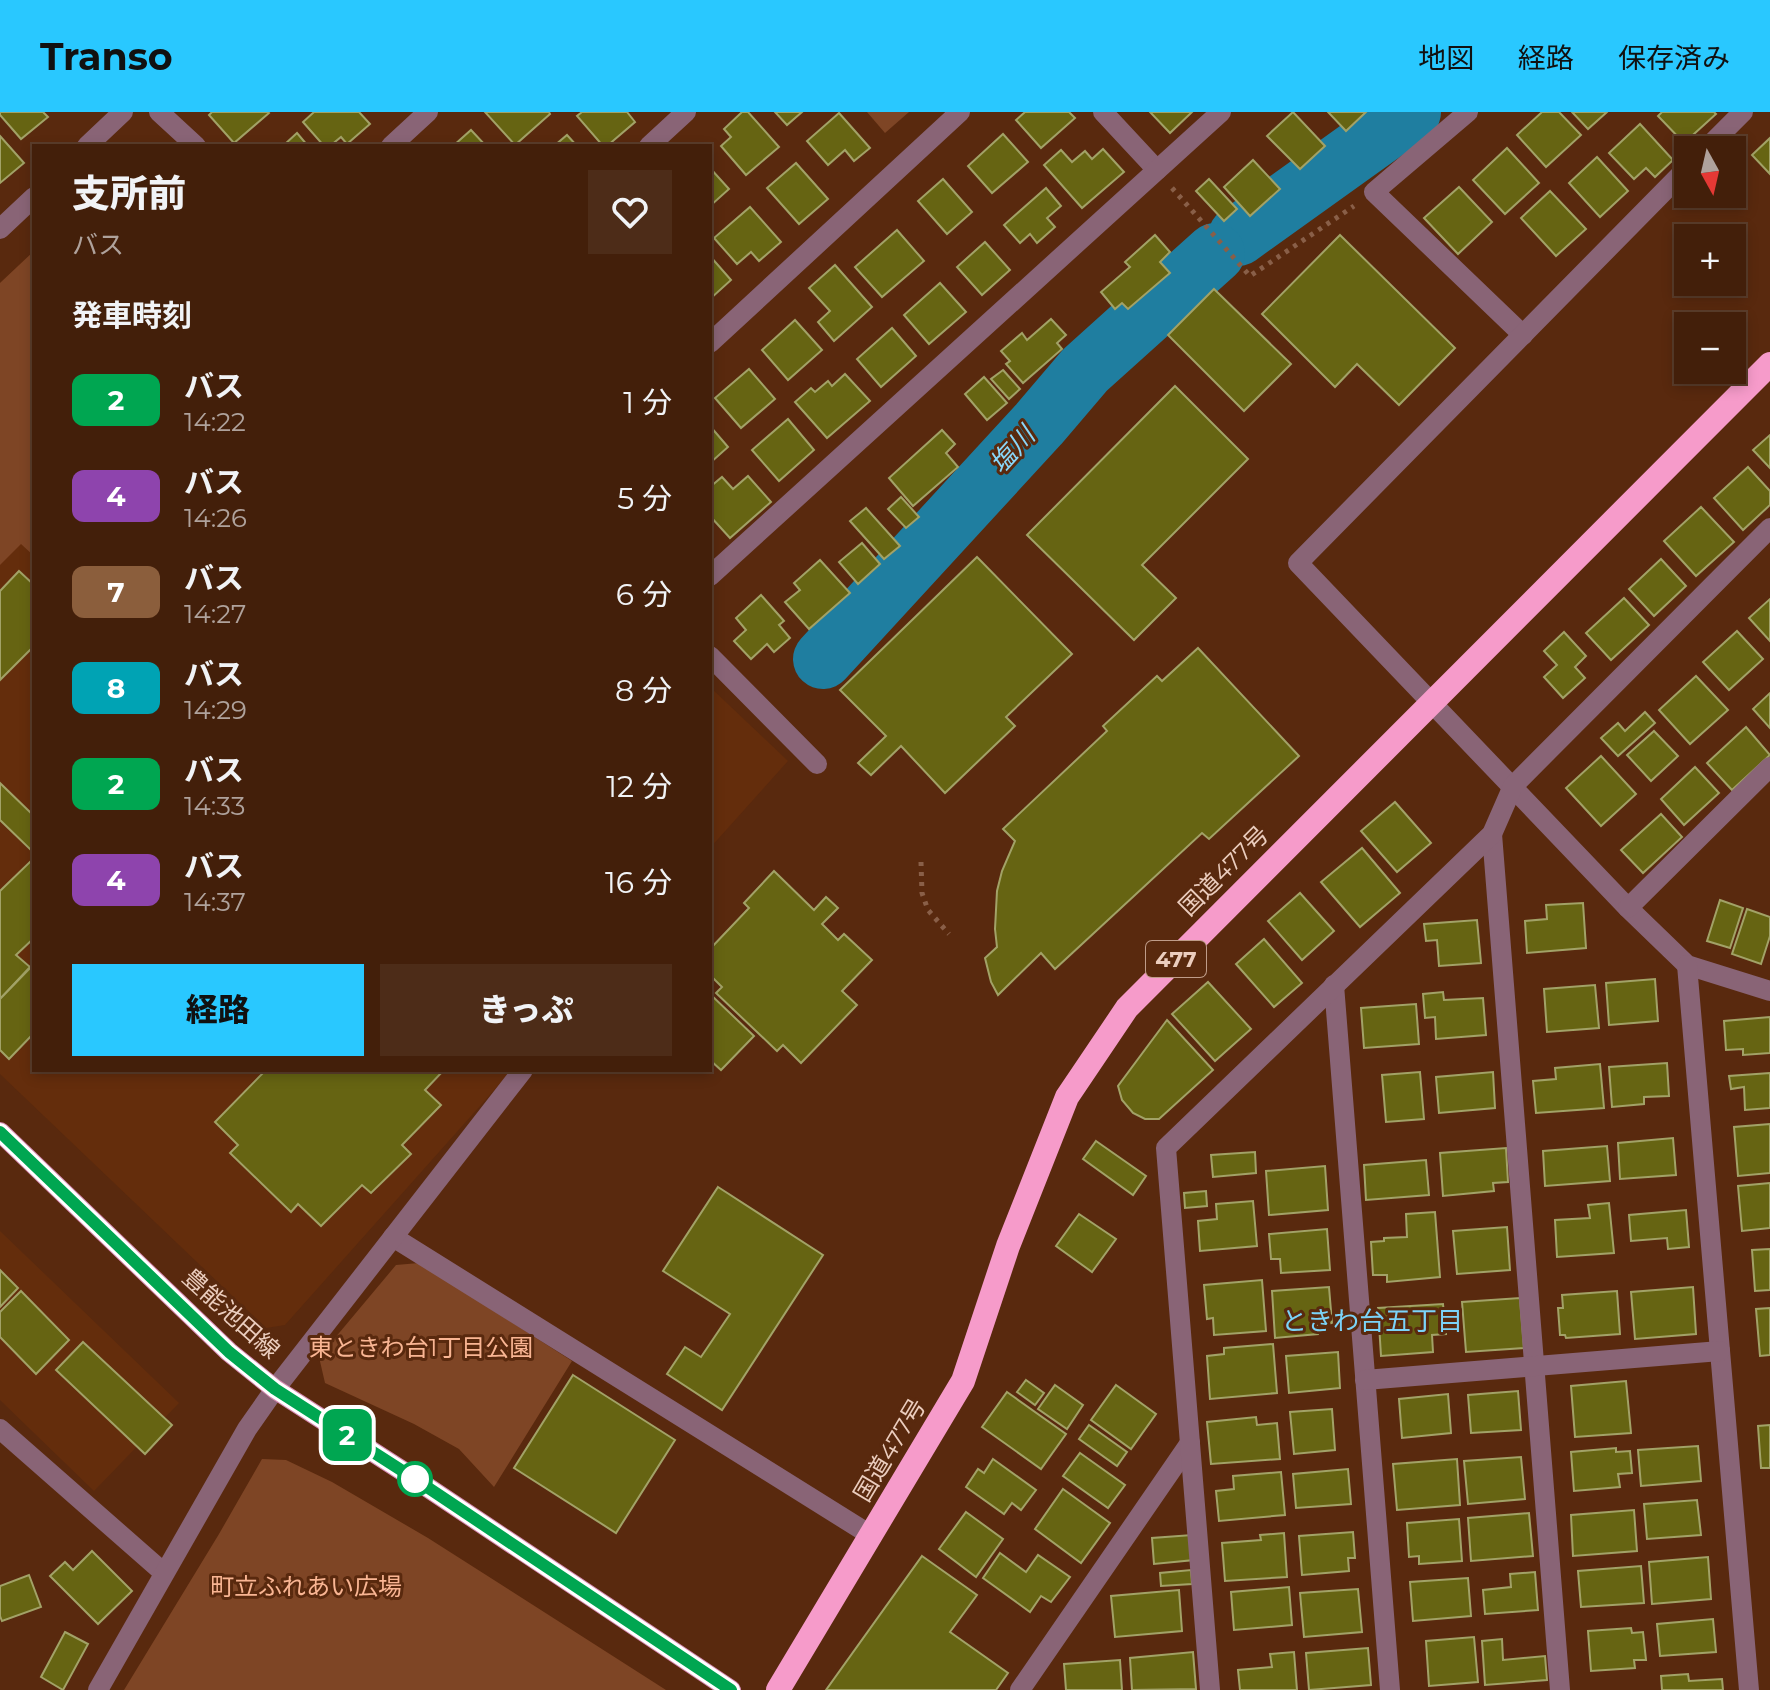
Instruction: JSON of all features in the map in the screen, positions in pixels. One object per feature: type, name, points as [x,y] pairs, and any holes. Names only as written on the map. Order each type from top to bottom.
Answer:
[{"type":"highway","name":"国道477号","points":[[778,1690],[963,1381],[1008,1246],[1067,1097],[1127,1008],[1770,364]]},
{"type":"main road","name":"豊能池田線","points":[[0,1132],[229,1352],[275,1389],[731,1690]]},
{"type":"street","points":[[89,144],[123,112]]},
{"type":"street","points":[[159,112],[194,144]]},
{"type":"street","points":[[393,144],[428,112]]},
{"type":"street","points":[[651,144],[686,112]]},
{"type":"street","points":[[712,341],[960,112]]},
{"type":"street","points":[[1103,112],[1157,170]]},
{"type":"street","points":[[712,574],[1221,112]]},
{"type":"street","points":[[1468,112],[1374,192],[1523,335]]},
{"type":"street","points":[[1719,136],[1743,112]]},
{"type":"street","points":[[1674,181],[1298,563],[1628,908],[1687,965],[1770,991]]},
{"type":"street","points":[[0,229],[32,199]]},
{"type":"street","points":[[1210,1690],[1166,1148],[1492,834],[1513,786],[1770,528]]},
{"type":"street","points":[[712,658],[817,764]]},
{"type":"street","points":[[1628,908],[1761,788],[1770,767]]},
{"type":"street","points":[[1492,834],[1560,1690]]},
{"type":"street","points":[[1687,965],[1749,1690]]},
{"type":"street","points":[[1334,985],[1390,1690]]},
{"type":"street","points":[[98,1690],[247,1429],[521,1072]]},
{"type":"street","points":[[393,1237],[872,1536]]},
{"type":"street","points":[[1365,1380],[1720,1351]]},
{"type":"street","points":[[0,1429],[164,1573]]},
{"type":"street","points":[[1020,1690],[1190,1443]]},
{"type":"path","points":[[1157,170],[1250,276],[1374,192]]},
{"type":"path","points":[[921,862],[922,893],[928,910],[949,934]]},
{"type":"shaded area","points":[[32,253],[32,1072],[510,1072],[285,1325],[266,1328],[0,1074],[0,283]]},
{"type":"shaded area","points":[[712,689],[788,761],[712,846]]},
{"type":"shaded area","points":[[0,1231],[179,1403],[94,1491],[0,1400]]},
{"type":"green space","points":[[867,112],[909,112],[885,133]]},
{"type":"green space","points":[[32,253],[32,554],[21,544],[0,565],[0,283]]},
{"type":"green space","name":"東ときわ台1丁目公園","points":[[419,1263],[572,1361],[494,1487],[459,1449],[414,1424],[325,1383],[319,1357],[396,1265]]},
{"type":"green space","name":"町立ふれあい広場","points":[[262,1459],[286,1460],[332,1482],[428,1538],[666,1690],[124,1690]]},
{"type":"building","points":[[0,112],[43,112],[48,117],[21,139]]},
{"type":"building","points":[[212,112],[269,113],[234,143],[209,115]]},
{"type":"building","points":[[314,112],[359,112],[370,124],[347,144],[341,137],[332,144],[322,144],[303,122]]},
{"type":"building","points":[[485,112],[549,112],[550,114],[514,144]]},
{"type":"building","points":[[582,112],[627,112],[635,122],[609,144],[601,144],[577,116]]},
{"type":"building","points":[[742,112],[748,112],[779,147],[746,175],[721,146],[731,137],[724,129]]},
{"type":"building","points":[[775,112],[802,112],[787,125]]},
{"type":"building","points":[[1025,112],[1069,112],[1075,118],[1041,148],[1016,120]]},
{"type":"building","points":[[1150,112],[1192,112],[1170,133]]},
{"type":"building","points":[[1293,112],[1325,146],[1300,169],[1267,136]]},
{"type":"building","points":[[1328,112],[1366,112],[1346,131]]},
{"type":"building","points":[[1542,112],[1559,112],[1581,135],[1546,167],[1517,135]]},
{"type":"building","points":[[1572,112],[1607,112],[1588,129]]},
{"type":"building","points":[[1662,112],[1716,114],[1692,136],[1677,136],[1658,116]]},
{"type":"building","points":[[839,113],[870,148],[854,161],[845,150],[828,165],[807,141]]},
{"type":"building","points":[[1640,124],[1673,160],[1655,177],[1646,168],[1634,179],[1609,153]]},
{"type":"building","points":[[471,130],[484,144],[455,144]]},
{"type":"building","points":[[297,133],[306,144],[285,144]]},
{"type":"building","points":[[1003,134],[1028,162],[992,193],[968,166]]},
{"type":"building","points":[[567,135],[575,144],[556,144]]},
{"type":"building","points":[[0,136],[24,163],[0,183]]},
{"type":"building","points":[[1770,138],[1770,174],[1752,155]]},
{"type":"building","points":[[1507,148],[1539,183],[1505,214],[1473,180]]},
{"type":"building","points":[[1103,149],[1124,172],[1082,208],[1044,165],[1061,150],[1072,162],[1085,151],[1092,159]]},
{"type":"building","points":[[1597,157],[1628,191],[1600,217],[1569,183]]},
{"type":"building","points":[[1253,160],[1280,189],[1250,216],[1224,187]]},
{"type":"building","points":[[796,163],[828,199],[799,224],[767,188]]},
{"type":"building","points":[[712,170],[729,189],[712,204]]},
{"type":"building","points":[[943,179],[972,212],[947,234],[918,201]]},
{"type":"building","points":[[1209,179],[1237,209],[1224,221],[1196,191]]},
{"type":"building","points":[[1459,187],[1492,222],[1458,254],[1424,218]]},
{"type":"building","points":[[1046,188],[1061,206],[1047,218],[1055,227],[1037,243],[1030,234],[1020,243],[1004,225]]},
{"type":"building","points":[[1550,191],[1586,229],[1556,256],[1521,218]]},
{"type":"building","points":[[750,207],[781,242],[759,261],[751,252],[737,264],[714,238]]},
{"type":"building","points":[[897,230],[924,261],[882,297],[855,267]]},
{"type":"building","points":[[1155,235],[1170,252],[1160,262],[1170,273],[1128,309],[1122,303],[1115,309],[1101,292],[1130,267],[1125,262]]},
{"type":"building","points":[[1340,235],[1455,348],[1399,405],[1357,364],[1335,387],[1262,314]]},
{"type":"building","points":[[985,242],[1010,270],[982,295],[957,267]]},
{"type":"building","points":[[712,258],[731,280],[712,297]]},
{"type":"building","points":[[835,265],[872,307],[834,341],[818,322],[830,311],[809,288]]},
{"type":"building","points":[[940,283],[966,312],[929,344],[904,315]]},
{"type":"building","points":[[1214,289],[1291,364],[1244,411],[1168,335]]},
{"type":"building","points":[[1051,319],[1066,335],[1057,343],[1062,349],[1023,383],[1006,364],[1010,361],[1001,351],[1022,333],[1027,340]]},
{"type":"building","points":[[795,320],[822,350],[788,380],[762,350]]},
{"type":"building","points":[[892,328],[916,356],[881,387],[857,359]]},
{"type":"building","points":[[749,369],[775,399],[741,428],[715,398]]},
{"type":"building","points":[[1003,370],[1020,389],[1009,399],[991,379]]},
{"type":"building","points":[[845,374],[870,401],[827,438],[795,402],[811,388],[815,392],[828,381],[832,386]]},
{"type":"building","points":[[984,377],[1007,403],[987,420],[965,394]]},
{"type":"building","points":[[1175,386],[1248,459],[1142,565],[1176,598],[1134,640],[1027,535]]},
{"type":"building","points":[[788,419],[814,450],[779,481],[752,450]]},
{"type":"building","points":[[712,428],[728,447],[712,461]]},
{"type":"building","points":[[942,430],[955,444],[946,453],[958,467],[913,506],[889,478]]},
{"type":"building","points":[[1770,435],[1770,468],[1753,450]]},
{"type":"building","points":[[1748,467],[1770,491],[1770,505],[1743,530],[1714,498]]},
{"type":"building","points":[[748,476],[771,502],[730,538],[712,518],[712,485],[722,477],[733,489]]},
{"type":"building","points":[[901,497],[919,517],[906,528],[888,509]]},
{"type":"building","points":[[1701,507],[1734,542],[1696,576],[1664,541]]},
{"type":"building","points":[[866,508],[900,546],[884,559],[850,521]]},
{"type":"building","points":[[862,543],[880,564],[858,584],[839,562]]},
{"type":"building","points":[[977,557],[1072,654],[1006,717],[1015,726],[945,793],[901,746],[871,775],[858,763],[886,736],[840,690]]},
{"type":"building","points":[[1661,559],[1686,586],[1654,616],[1629,589]]},
{"type":"building","points":[[820,560],[850,593],[809,629],[785,602],[800,590],[794,583]]},
{"type":"building","points":[[19,571],[32,583],[32,648],[0,680],[0,591]]},
{"type":"building","points":[[761,595],[784,621],[779,625],[790,638],[774,652],[767,644],[751,659],[734,641],[746,630],[736,618]]},
{"type":"building","points":[[1624,598],[1649,625],[1611,660],[1586,633]]},
{"type":"building","points":[[1770,599],[1770,641],[1749,618]]},
{"type":"building","points":[[1737,631],[1763,659],[1729,690],[1703,662]]},
{"type":"building","points":[[1564,632],[1586,656],[1575,667],[1585,678],[1563,698],[1544,677],[1557,665],[1544,651]]},
{"type":"building","points":[[1198,648],[1299,756],[1209,839],[1202,833],[1055,969],[1041,953],[998,995],[985,958],[997,947],[997,891],[1015,841],[1003,829],[1107,731],[1103,726],[1157,676],[1162,681]]},
{"type":"building","points":[[1696,676],[1728,710],[1690,744],[1659,710]]},
{"type":"building","points":[[1770,693],[1770,728],[1753,709]]},
{"type":"building","points":[[1645,712],[1655,723],[1618,756],[1601,738],[1618,723],[1625,731]]},
{"type":"building","points":[[1746,727],[1770,755],[1732,790],[1707,763]]},
{"type":"building","points":[[1654,731],[1678,756],[1651,781],[1627,755]]},
{"type":"building","points":[[1601,756],[1636,794],[1601,826],[1566,788]]},
{"type":"building","points":[[1695,767],[1719,793],[1684,825],[1661,799]]},
{"type":"building","points":[[0,783],[32,814],[32,851],[0,820]]},
{"type":"building","points":[[1395,802],[1431,843],[1397,872],[1361,831]]},
{"type":"building","points":[[1661,814],[1682,837],[1643,873],[1621,850]]},
{"type":"building","points":[[1362,848],[1400,893],[1360,927],[1321,882]]},
{"type":"building","points":[[32,860],[32,940],[16,955],[30,967],[0,999],[0,891]]},
{"type":"building","points":[[774,871],[814,910],[826,897],[838,908],[822,924],[838,940],[844,934],[872,960],[842,991],[857,1005],[801,1063],[783,1045],[777,1051],[716,993],[722,987],[712,977],[712,947],[749,908],[744,903]]},
{"type":"building","points":[[1300,893],[1334,931],[1302,960],[1268,921]]},
{"type":"building","points":[[1720,900],[1743,908],[1730,948],[1707,941]]},
{"type":"building","points":[[1583,903],[1586,948],[1527,953],[1525,921],[1547,919],[1546,905]]},
{"type":"building","points":[[1747,909],[1770,917],[1770,936],[1761,964],[1732,954]]},
{"type":"building","points":[[1477,920],[1481,963],[1439,966],[1437,940],[1426,941],[1424,924]]},
{"type":"building","points":[[1264,939],[1302,983],[1274,1007],[1236,964]]},
{"type":"building","points":[[32,966],[32,1035],[9,1059],[0,1050],[0,999]]},
{"type":"building","points":[[1655,979],[1658,1021],[1609,1025],[1606,983]]},
{"type":"building","points":[[1208,982],[1251,1029],[1215,1061],[1172,1014]]},
{"type":"building","points":[[1595,985],[1599,1028],[1547,1032],[1544,989]]},
{"type":"building","points":[[1443,992],[1444,1000],[1483,998],[1486,1035],[1436,1039],[1435,1017],[1425,1018],[1423,994]]},
{"type":"building","points":[[712,996],[754,1036],[721,1070],[712,1062]]},
{"type":"building","points":[[1416,1004],[1419,1044],[1364,1048],[1361,1008]]},
{"type":"building","points":[[1770,1017],[1770,1053],[1743,1055],[1743,1049],[1726,1050],[1724,1021]]},
{"type":"building","points":[[1167,1020],[1213,1070],[1159,1119],[1145,1119],[1133,1113],[1122,1100],[1118,1086]]},
{"type":"building","points":[[1667,1063],[1669,1096],[1644,1097],[1644,1104],[1612,1107],[1609,1067]]},
{"type":"building","points":[[1600,1064],[1604,1108],[1536,1113],[1533,1081],[1556,1079],[1555,1068]]},
{"type":"building","points":[[260,1072],[442,1072],[425,1090],[441,1105],[402,1145],[411,1154],[371,1193],[362,1185],[321,1226],[298,1204],[291,1212],[230,1153],[238,1145],[215,1122],[262,1074]]},
{"type":"building","points":[[1420,1072],[1424,1119],[1386,1122],[1382,1075]]},
{"type":"building","points":[[1493,1072],[1495,1108],[1439,1113],[1436,1077]]},
{"type":"building","points":[[1770,1073],[1770,1108],[1745,1110],[1744,1087],[1731,1089],[1729,1076]]},
{"type":"building","points":[[1770,1124],[1770,1173],[1738,1176],[1734,1127]]},
{"type":"building","points":[[1673,1138],[1676,1175],[1620,1179],[1618,1143]]},
{"type":"building","points":[[1096,1141],[1146,1176],[1133,1195],[1083,1159]]},
{"type":"building","points":[[1607,1146],[1610,1181],[1545,1186],[1543,1151]]},
{"type":"building","points":[[1506,1148],[1508,1182],[1493,1183],[1494,1191],[1443,1196],[1440,1153]]},
{"type":"building","points":[[1255,1152],[1256,1173],[1213,1177],[1211,1155]]},
{"type":"building","points":[[1426,1160],[1429,1195],[1366,1200],[1364,1165]]},
{"type":"building","points":[[1325,1166],[1328,1210],[1269,1215],[1266,1171]]},
{"type":"building","points":[[1770,1183],[1770,1228],[1742,1231],[1738,1186]]},
{"type":"building","points":[[718,1187],[823,1255],[722,1410],[667,1374],[685,1347],[701,1357],[730,1314],[663,1271]]},
{"type":"building","points":[[1206,1191],[1207,1206],[1185,1208],[1184,1193]]},
{"type":"building","points":[[1253,1201],[1257,1246],[1200,1251],[1198,1221],[1217,1219],[1216,1204]]},
{"type":"building","points":[[1609,1203],[1614,1253],[1557,1257],[1555,1220],[1590,1218],[1588,1205]]},
{"type":"building","points":[[1686,1210],[1689,1247],[1668,1249],[1667,1238],[1631,1241],[1629,1215]]},
{"type":"building","points":[[1435,1212],[1440,1277],[1387,1282],[1387,1275],[1373,1275],[1371,1242],[1407,1237],[1406,1214]]},
{"type":"building","points":[[1079,1214],[1116,1239],[1092,1272],[1056,1246]]},
{"type":"building","points":[[1507,1227],[1510,1270],[1457,1274],[1453,1231]]},
{"type":"building","points":[[1327,1229],[1330,1270],[1281,1273],[1280,1259],[1271,1259],[1269,1234]]},
{"type":"building","points":[[1770,1249],[1770,1290],[1755,1291],[1752,1250]]},
{"type":"building","points":[[0,1270],[18,1288],[0,1307]]},
{"type":"building","points":[[1262,1280],[1266,1331],[1214,1335],[1213,1318],[1207,1319],[1204,1285]]},
{"type":"building","points":[[1329,1287],[1332,1323],[1317,1324],[1318,1334],[1275,1338],[1272,1291]]},
{"type":"building","points":[[1693,1287],[1696,1334],[1635,1339],[1631,1292]]},
{"type":"building","points":[[21,1291],[69,1340],[36,1374],[0,1337],[0,1312]]},
{"type":"building","points":[[1617,1291],[1620,1334],[1566,1338],[1560,1335],[1558,1308],[1563,1308],[1562,1295]]},
{"type":"building","points":[[1520,1298],[1524,1348],[1466,1352],[1462,1302]]},
{"type":"building","points":[[1443,1304],[1446,1334],[1432,1335],[1433,1352],[1381,1356],[1378,1308]]},
{"type":"building","points":[[1770,1308],[1770,1355],[1760,1356],[1756,1309]]},
{"type":"building","points":[[83,1342],[172,1425],[145,1454],[56,1370]]},
{"type":"building","points":[[1273,1344],[1277,1393],[1210,1399],[1207,1356],[1224,1354],[1224,1348]]},
{"type":"building","points":[[1338,1352],[1340,1388],[1289,1393],[1286,1356]]},
{"type":"building","points":[[573,1375],[675,1440],[616,1533],[514,1468]]},
{"type":"building","points":[[1026,1380],[1044,1393],[1035,1405],[1017,1392]]},
{"type":"building","points":[[1626,1381],[1631,1433],[1575,1437],[1571,1386]]},
{"type":"building","points":[[1055,1385],[1083,1405],[1067,1429],[1038,1409]]},
{"type":"building","points":[[1116,1385],[1156,1414],[1131,1449],[1091,1420]]},
{"type":"building","points":[[1518,1391],[1521,1430],[1471,1433],[1468,1395]]},
{"type":"building","points":[[1007,1392],[1066,1434],[1041,1469],[982,1427]]},
{"type":"building","points":[[1448,1394],[1451,1433],[1402,1438],[1399,1399]]},
{"type":"building","points":[[1332,1409],[1335,1450],[1294,1454],[1290,1412]]},
{"type":"building","points":[[1256,1417],[1257,1425],[1277,1423],[1280,1459],[1211,1464],[1207,1422]]},
{"type":"building","points":[[1089,1425],[1127,1452],[1117,1466],[1079,1439]]},
{"type":"building","points":[[1770,1425],[1770,1468],[1761,1468],[1758,1426]]},
{"type":"building","points":[[1698,1446],[1701,1481],[1641,1486],[1638,1450]]},
{"type":"building","points":[[1616,1448],[1616,1452],[1630,1451],[1632,1473],[1618,1474],[1620,1487],[1574,1491],[1571,1452]]},
{"type":"building","points":[[1080,1453],[1125,1485],[1108,1508],[1063,1476]]},
{"type":"building","points":[[1521,1457],[1525,1499],[1468,1504],[1464,1461]]},
{"type":"building","points":[[993,1459],[1036,1490],[1021,1510],[1012,1503],[1004,1514],[966,1487],[978,1469],[984,1473]]},
{"type":"building","points":[[1457,1459],[1460,1505],[1397,1510],[1393,1464]]},
{"type":"building","points":[[1348,1469],[1351,1504],[1296,1508],[1293,1474]]},
{"type":"building","points":[[1281,1472],[1285,1515],[1219,1521],[1216,1491],[1234,1489],[1233,1476]]},
{"type":"building","points":[[1063,1489],[1110,1523],[1081,1563],[1035,1529]]},
{"type":"building","points":[[1697,1500],[1701,1535],[1647,1539],[1644,1504]]},
{"type":"building","points":[[1634,1510],[1637,1551],[1573,1556],[1571,1515]]},
{"type":"building","points":[[966,1512],[1003,1539],[976,1577],[939,1549]]},
{"type":"building","points":[[1529,1513],[1533,1556],[1471,1561],[1468,1518]]},
{"type":"building","points":[[1459,1519],[1462,1561],[1419,1564],[1419,1556],[1409,1557],[1407,1523]]},
{"type":"building","points":[[1353,1532],[1355,1558],[1348,1558],[1349,1571],[1302,1575],[1299,1536]]},
{"type":"building","points":[[1284,1533],[1287,1577],[1225,1581],[1222,1543],[1261,1540],[1260,1535]]},
{"type":"building","points":[[1192,1535],[1194,1560],[1154,1564],[1152,1538]]},
{"type":"building","points":[[92,1551],[132,1591],[98,1624],[50,1576],[65,1562],[73,1570]]},
{"type":"building","points":[[1000,1553],[1026,1572],[1038,1555],[1070,1577],[1051,1602],[1041,1596],[1030,1612],[983,1578]]},
{"type":"building","points":[[922,1556],[977,1595],[950,1632],[1008,1673],[996,1690],[826,1690]]},
{"type":"building","points":[[1708,1557],[1711,1599],[1652,1604],[1649,1562]]},
{"type":"building","points":[[1641,1566],[1644,1603],[1581,1607],[1578,1571]]},
{"type":"building","points":[[1191,1570],[1192,1584],[1161,1586],[1160,1573]]},
{"type":"building","points":[[1535,1572],[1538,1610],[1485,1614],[1483,1590],[1511,1587],[1510,1574]]},
{"type":"building","points":[[29,1575],[41,1607],[2,1621],[0,1586]]},
{"type":"building","points":[[1468,1578],[1471,1616],[1413,1621],[1410,1582]]},
{"type":"building","points":[[1289,1587],[1292,1625],[1234,1630],[1231,1592]]},
{"type":"building","points":[[1358,1589],[1362,1632],[1304,1637],[1300,1593]]},
{"type":"building","points":[[1179,1590],[1182,1631],[1115,1637],[1111,1596]]},
{"type":"building","points":[[1713,1619],[1716,1652],[1660,1656],[1657,1624]]},
{"type":"building","points":[[1631,1628],[1632,1633],[1643,1632],[1646,1660],[1634,1660],[1635,1668],[1591,1671],[1588,1631]]},
{"type":"building","points":[[65,1632],[88,1644],[63,1690],[41,1677]]},
{"type":"building","points":[[1474,1637],[1478,1682],[1429,1686],[1426,1641]]},
{"type":"building","points":[[1502,1639],[1503,1660],[1545,1656],[1547,1680],[1485,1685],[1482,1641]]},
{"type":"building","points":[[1368,1648],[1371,1685],[1309,1690],[1306,1653]]},
{"type":"building","points":[[1193,1652],[1196,1689],[1132,1690],[1130,1658]]},
{"type":"building","points":[[1294,1652],[1297,1690],[1240,1690],[1238,1670],[1272,1667],[1270,1654]]},
{"type":"building","points":[[1120,1660],[1122,1690],[1066,1690],[1064,1664]]},
{"type":"building","points":[[1688,1674],[1689,1681],[1722,1679],[1723,1690],[1662,1690],[1661,1676]]},
{"type":"waterway","name":"塩川","points":[[1238,236],[1411,112]]},
{"type":"waterway","name":"塩川","points":[[823,659],[1085,370],[1215,253]]},
{"type":"bus line","name":"2","points":[[0,1132],[229,1352],[275,1389],[731,1690]]},
{"type":"district","name":"ときわ台五丁目","points":[[1372,1321]]}]
